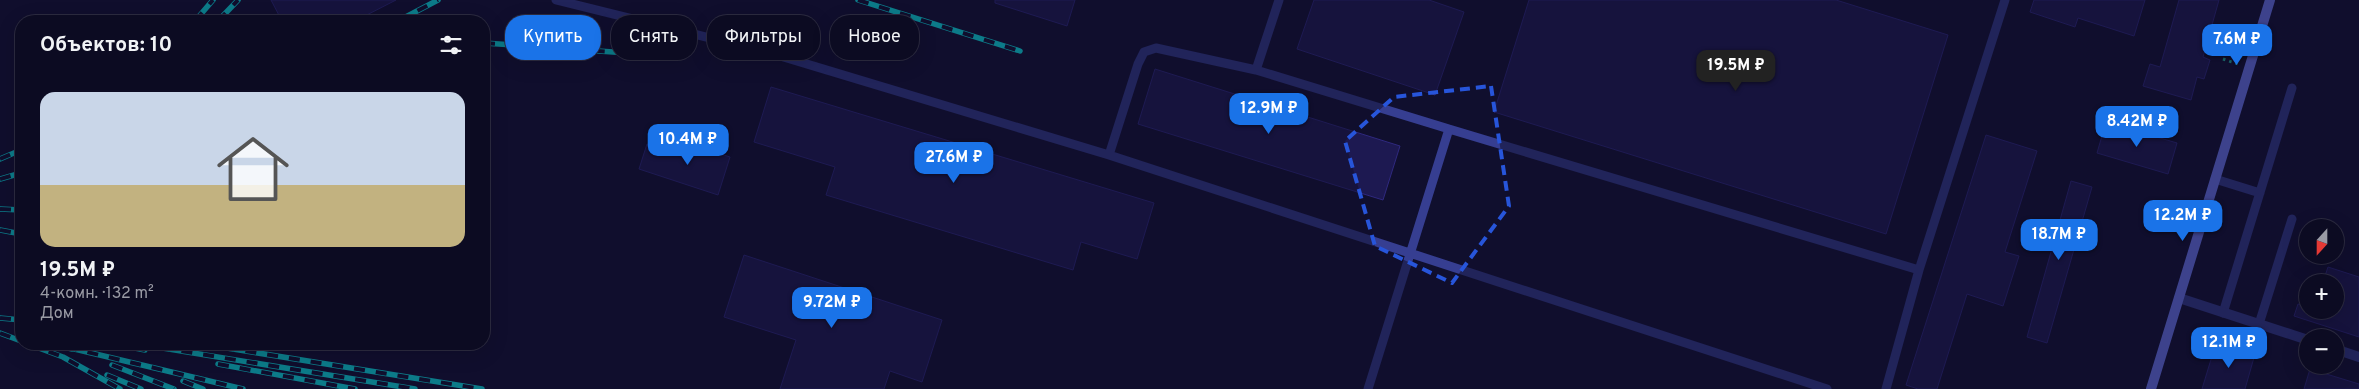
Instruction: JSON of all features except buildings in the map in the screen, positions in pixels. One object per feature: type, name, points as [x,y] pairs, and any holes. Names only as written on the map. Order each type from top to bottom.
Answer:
[{"type":"main road","points":[[2151,389],[2270,0]]},
{"type":"street","points":[[2179,298],[2299,337]]},
{"type":"street","points":[[2344,352],[2359,357]]},
{"type":"lane","points":[[556,0],[768,52],[1109,156],[1828,389]]},
{"type":"lane","points":[[1256,70],[1279,0]]},
{"type":"lane","points":[[1886,389],[1919,270],[2005,0]]},
{"type":"lane","points":[[1109,156],[1138,64],[1144,52],[1156,48],[1256,70],[1919,270]]},
{"type":"lane","points":[[2223,313],[2292,88]]},
{"type":"lane","points":[[1368,389],[1450,129]]},
{"type":"lane","points":[[2215,179],[2260,193]]},
{"type":"lane","points":[[2259,324],[2292,218]]},
{"type":"highlighted area","points":[[1491,86],[1509,206],[1452,283],[1375,246],[1345,141],[1394,97]]},
{"type":"railway","points":[[200,15],[213,0]]},
{"type":"railway","points":[[224,15],[238,0]]},
{"type":"railway","points":[[409,15],[438,0]]},
{"type":"railway","points":[[858,0],[1020,51]]},
{"type":"railway","points":[[490,43],[611,52]]},
{"type":"railway","points":[[0,159],[15,153]]},
{"type":"railway","points":[[0,179],[15,175]]},
{"type":"railway","points":[[0,209],[15,210]]},
{"type":"railway","points":[[0,230],[15,233]]},
{"type":"railway","points":[[0,318],[15,319]]},
{"type":"railway","points":[[0,333],[15,339]]},
{"type":"railway","points":[[44,350],[63,357],[120,389]]},
{"type":"railway","points":[[79,350],[243,389]]},
{"type":"railway","points":[[175,350],[415,389]]},
{"type":"railway","points":[[239,350],[482,389]]},
{"type":"railway","points":[[218,364],[355,389]]},
{"type":"railway","points":[[112,365],[174,389]]},
{"type":"railway","points":[[107,375],[141,389]]},
{"type":"railway","points":[[183,381],[203,389]]}]
